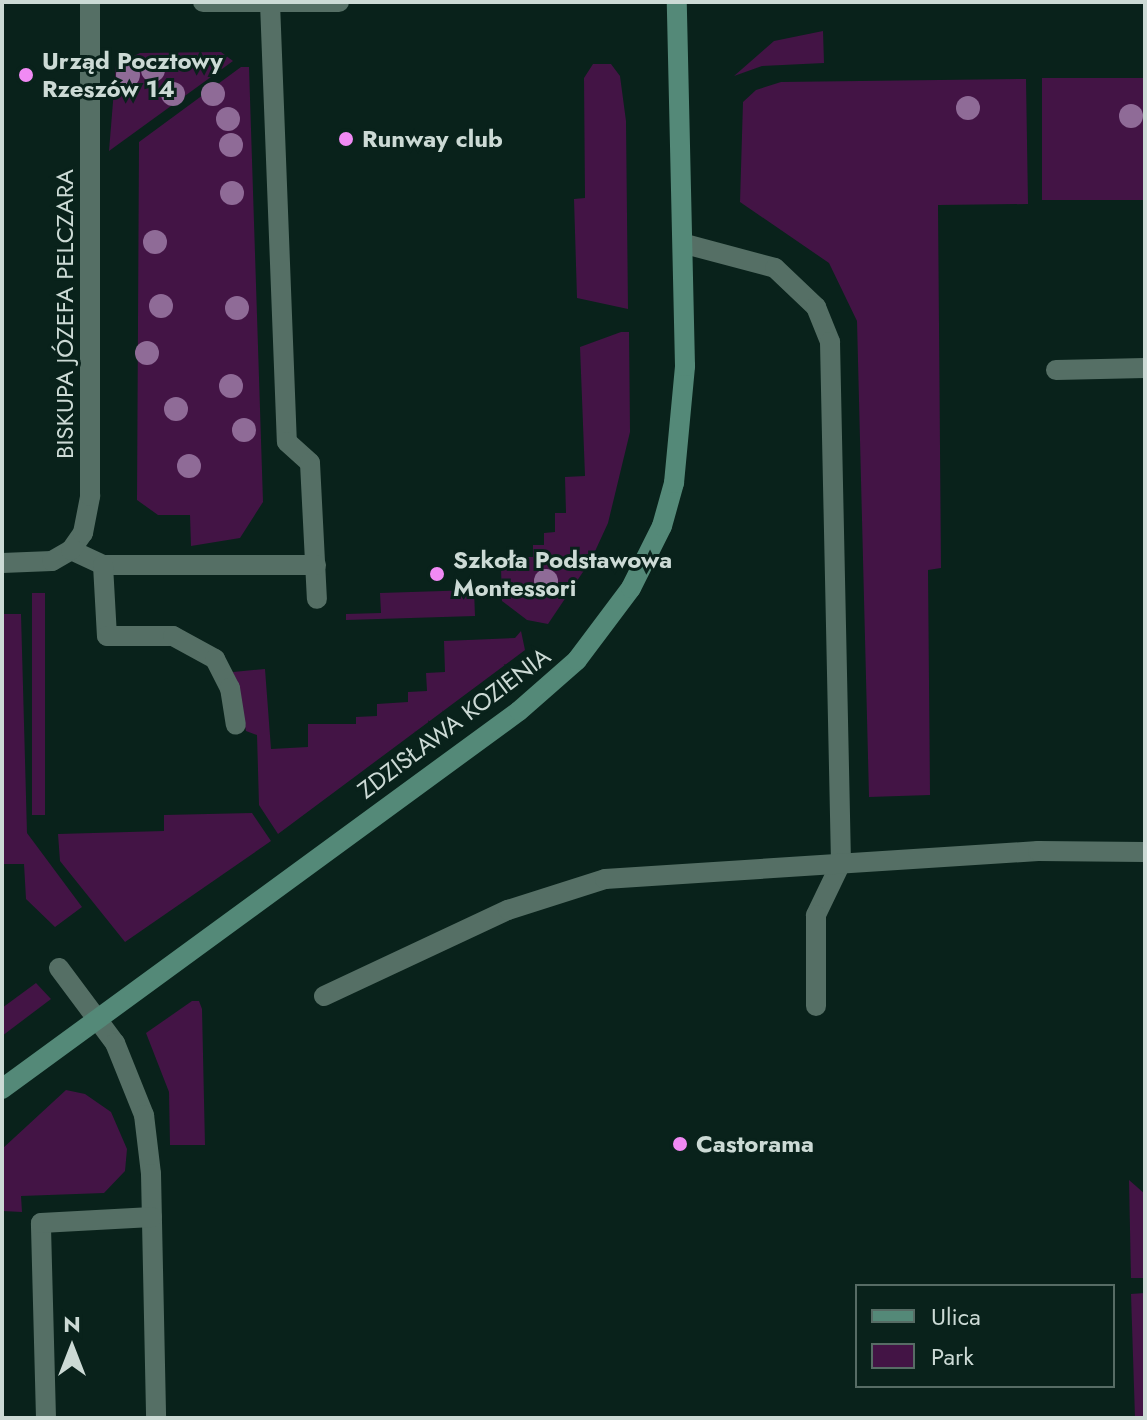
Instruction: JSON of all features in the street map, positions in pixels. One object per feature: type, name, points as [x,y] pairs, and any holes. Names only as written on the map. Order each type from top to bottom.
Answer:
[{"type":"street","name":"BISKUPA JÓZEFA PELCZARA","points":[[71,550],[83,533],[90,496],[90,2]]},
{"type":"street","points":[[203,2],[339,2]]},
{"type":"street","name":"ZDZISŁAWA KOZIENIA","points":[[2,1089],[96,1017],[519,711],[577,660],[606,625],[662,526],[674,483],[685,366],[685,244],[677,2]]},
{"type":"street","points":[[270,3],[287,442],[310,463],[317,599]]},
{"type":"street","points":[[685,244],[757,261],[791,279],[816,307],[830,342],[841,863],[816,915],[816,1006]]},
{"type":"street","points":[[1056,370],[1145,368]]},
{"type":"street","points":[[2,563],[52,561],[71,550],[103,565],[316,565]]},
{"type":"street","points":[[103,565],[107,636],[173,636],[215,659],[230,688],[236,725]]},
{"type":"street","points":[[324,996],[508,910],[605,879],[1038,851],[1145,852]]},
{"type":"street","points":[[59,968],[96,1017],[132,1077],[144,1115],[152,1217],[156,1418]]},
{"type":"street","points":[[46,1418],[41,1223],[152,1217]]},
{"type":"green space","points":[[823,31],[824,63],[762,66],[734,76],[774,41]]},
{"type":"green space","points":[[221,52],[233,61],[109,151],[116,65],[140,53]]},
{"type":"green space","points":[[593,64],[611,64],[620,76],[626,121],[628,309],[577,298],[574,199],[585,198],[584,78]]},
{"type":"green space","points":[[241,67],[249,67],[263,502],[240,538],[191,546],[190,515],[158,515],[137,500],[139,142]]},
{"type":"green space","points":[[1042,78],[1145,78],[1145,200],[1042,200]]},
{"type":"green space","points":[[1026,79],[1028,204],[938,205],[941,568],[928,570],[930,795],[869,797],[857,321],[829,263],[740,202],[743,102],[756,90],[781,82]]},
{"type":"green space","points":[[629,332],[630,432],[608,523],[591,560],[548,624],[527,620],[502,601],[501,568],[514,568],[514,557],[533,557],[533,545],[544,545],[544,533],[555,532],[555,513],[566,513],[565,477],[585,476],[580,347]]},
{"type":"green space","points":[[474,590],[475,616],[346,620],[346,614],[381,613],[380,593]]},
{"type":"green space","points":[[32,593],[45,593],[45,815],[32,815]]},
{"type":"green space","points":[[2,614],[21,614],[27,833],[82,907],[55,927],[26,899],[24,864],[2,864]]},
{"type":"green space","points":[[521,631],[525,650],[278,834],[259,805],[257,735],[246,731],[233,672],[265,669],[271,749],[308,747],[308,724],[356,724],[356,717],[377,716],[377,704],[408,702],[408,692],[427,691],[426,673],[445,672],[444,641],[515,638]]},
{"type":"green space","points":[[252,813],[271,841],[125,942],[60,861],[58,834],[164,831],[164,815]]},
{"type":"green space","points":[[36,983],[51,999],[2,1036],[2,1008]]},
{"type":"green space","points":[[192,1001],[199,1001],[202,1009],[205,1145],[170,1145],[169,1092],[146,1033]]},
{"type":"green space","points":[[66,1090],[85,1094],[111,1112],[127,1149],[125,1171],[104,1193],[21,1196],[22,1212],[2,1211],[2,1149]]},
{"type":"green space","points":[[1129,1180],[1145,1194],[1145,1278],[1131,1278]]},
{"type":"green space","points":[[1145,1293],[1145,1418],[1135,1418],[1131,1294]]},
{"type":"place","name":"Urząd Pocztowy Rzeszów 14","points":[[26,75]]},
{"type":"place","name":"Runway club","points":[[346,139]]},
{"type":"place","name":"Szkoła Podstawowa Montessori","points":[[437,574]]},
{"type":"place","name":"Castorama","points":[[680,1144]]}]
